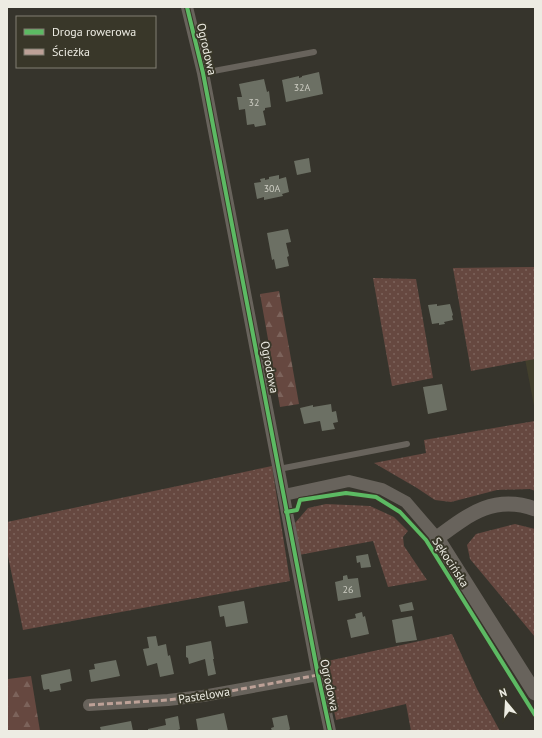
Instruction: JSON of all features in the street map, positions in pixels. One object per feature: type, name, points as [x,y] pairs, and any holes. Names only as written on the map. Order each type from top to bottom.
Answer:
[{"type":"street","name":"Ogrodowa","points":[[188,7],[203,73],[330,731]]},
{"type":"street","name":"Sękocińska","points":[[284,495],[349,481],[382,489],[406,502],[437,538],[535,693]]},
{"type":"street","points":[[437,538],[469,515],[481,509],[496,505],[512,504],[535,509]]},
{"type":"street","name":"Pastelowa","points":[[89,705],[168,700],[203,696],[318,675]]},
{"type":"lane","points":[[203,73],[314,52]]},
{"type":"lane","points":[[279,469],[407,444]]},
{"type":"shaded area","points":[[535,358],[535,411],[525,359]]},
{"type":"green space","points":[[535,267],[535,359],[471,371],[453,268]]},
{"type":"green space","points":[[373,278],[416,279],[433,378],[392,386]]},
{"type":"green space","points":[[279,291],[299,404],[280,407],[260,294]]},
{"type":"green space","points":[[535,421],[535,491],[530,489],[497,490],[451,502],[435,500],[374,463],[426,453],[424,440]]},
{"type":"green space","points":[[272,466],[290,581],[23,630],[7,551],[7,522]]},
{"type":"green space","points":[[326,504],[370,506],[394,517],[408,531],[403,537],[404,546],[427,580],[388,587],[373,541],[299,555],[295,523],[308,508]]},
{"type":"green space","points":[[515,524],[535,529],[535,637],[470,559],[467,545],[476,534]]},
{"type":"green space","points":[[452,634],[477,689],[500,731],[411,731],[406,704],[336,720],[323,662]]},
{"type":"green space","points":[[31,676],[40,731],[7,731],[7,681],[8,679]]},
{"type":"building","points":[[319,72],[323,94],[286,102],[282,80],[299,76],[299,78]]},
{"type":"building","points":[[264,79],[267,92],[269,91],[271,107],[265,108],[263,111],[266,125],[255,127],[254,124],[247,125],[245,109],[239,110],[237,97],[242,97],[239,84]]},
{"type":"building","points":[[309,158],[311,172],[297,175],[294,161]]},
{"type":"building","points":[[279,175],[279,179],[286,177],[289,192],[282,194],[283,196],[264,200],[264,197],[257,199],[254,183],[261,182],[260,179],[265,178],[265,180],[269,179],[269,177]]},
{"type":"building","points":[[288,229],[291,242],[286,243],[289,256],[287,257],[289,266],[276,269],[274,259],[272,260],[267,233]]},
{"type":"building","points":[[437,304],[437,306],[450,304],[453,320],[444,322],[445,324],[432,324],[428,305]]},
{"type":"building","points":[[442,384],[447,410],[428,414],[423,387]]},
{"type":"building","points":[[331,404],[332,412],[336,411],[338,422],[333,423],[335,429],[322,431],[320,421],[304,424],[300,408],[313,405],[313,407]]},
{"type":"building","points":[[368,554],[371,567],[361,568],[360,562],[357,563],[356,556]]},
{"type":"building","points":[[347,575],[348,579],[358,578],[361,597],[338,601],[335,582],[343,580],[343,576]]},
{"type":"building","points":[[244,601],[248,623],[226,627],[224,616],[220,617],[218,606]]},
{"type":"building","points":[[412,602],[414,610],[401,612],[399,605]]},
{"type":"building","points":[[362,612],[363,617],[365,616],[369,634],[351,638],[347,620],[356,618],[355,614]]},
{"type":"building","points":[[412,616],[417,640],[396,643],[392,620]]},
{"type":"building","points":[[156,636],[158,646],[166,644],[174,674],[160,677],[157,663],[147,666],[143,649],[149,648],[147,637]]},
{"type":"building","points":[[211,641],[216,674],[208,676],[205,659],[189,664],[188,658],[186,657],[186,646]]},
{"type":"building","points":[[116,660],[120,676],[91,682],[89,670],[95,669],[94,664]]},
{"type":"building","points":[[70,669],[72,681],[60,684],[61,690],[50,692],[49,689],[44,690],[41,675]]},
{"type":"building","points":[[224,713],[228,731],[198,731],[196,719]]},
{"type":"building","points":[[287,715],[290,729],[288,731],[272,731],[271,728],[274,727],[272,718]]},
{"type":"building","points":[[178,716],[180,729],[178,731],[148,731],[148,729],[166,725],[165,719]]},
{"type":"building","points":[[131,721],[133,731],[101,731],[100,727]]},
{"type":"marked path","points":[[89,705],[168,700],[203,696],[318,675]]},
{"type":"cycle path","points":[[187,7],[203,73],[330,731]]},
{"type":"cycle path","points":[[286,512],[297,510],[300,500],[346,493],[376,497],[400,512],[426,540],[535,715]]}]
